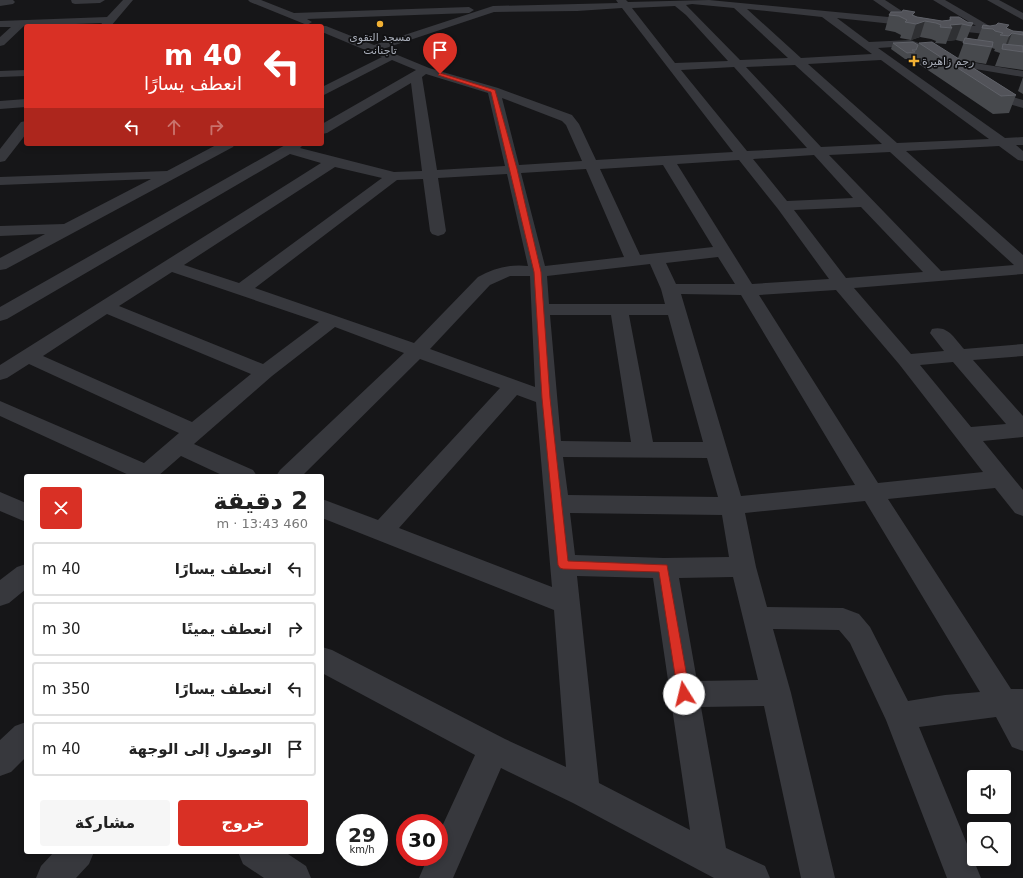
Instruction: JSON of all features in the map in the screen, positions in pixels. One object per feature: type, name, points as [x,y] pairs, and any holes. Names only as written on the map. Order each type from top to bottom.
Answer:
[{"type":"street","points":[[75,1],[100,0]]},
{"type":"street","points":[[0,24],[107,23],[128,0]]},
{"type":"street","points":[[253,0],[290,12],[313,24]]},
{"type":"street","points":[[410,0],[410,11]]},
{"type":"street","points":[[878,0],[911,22]]},
{"type":"street","points":[[938,0],[991,31]]},
{"type":"street","points":[[992,0],[1023,17]]},
{"type":"street","points":[[290,12],[410,11],[491,5],[676,1],[817,10],[1023,35]]},
{"type":"street","points":[[676,1],[690,13],[865,202],[936,276]]},
{"type":"street","points":[[623,2],[742,156],[784,206],[841,284],[906,360],[1023,507]]},
{"type":"street","points":[[740,4],[798,61],[1023,264]]},
{"type":"street","points":[[373,49],[491,5]]},
{"type":"street","points":[[817,10],[866,45],[877,58],[1002,149]]},
{"type":"street","points":[[817,10],[984,142],[1023,157]]},
{"type":"street","points":[[283,24],[290,12]]},
{"type":"street","points":[[0,43],[21,23]]},
{"type":"street","points":[[324,29],[390,56],[420,73],[494,91],[555,112],[567,118],[572,124],[590,165],[645,261],[673,299],[732,506],[743,567],[776,693],[818,878]]},
{"type":"street","points":[[866,45],[910,43],[921,47],[998,97],[1023,104]]},
{"type":"street","points":[[324,91],[390,56]]},
{"type":"street","points":[[672,67],[877,58]]},
{"type":"street","points":[[944,61],[1023,74]]},
{"type":"street","points":[[0,74],[24,73]]},
{"type":"street","points":[[324,129],[420,73]]},
{"type":"street","points":[[420,73],[430,175],[438,231]]},
{"type":"street","points":[[494,91],[538,272],[546,398],[584,792]]},
{"type":"street","points":[[0,104],[24,104]]},
{"type":"street","points":[[0,158],[20,139],[24,130]]},
{"type":"street","points":[[0,140],[20,139]]},
{"type":"street","points":[[1002,149],[1023,141]]},
{"type":"street","points":[[0,315],[292,147],[333,162],[394,176],[984,142]]},
{"type":"street","points":[[0,265],[224,146]]},
{"type":"street","points":[[668,161],[870,492],[1014,703],[1023,737]]},
{"type":"street","points":[[0,374],[333,162]]},
{"type":"street","points":[[0,181],[169,174]]},
{"type":"street","points":[[242,290],[394,176]]},
{"type":"street","points":[[784,206],[865,202]]},
{"type":"street","points":[[0,231],[68,228]]},
{"type":"street","points":[[290,474],[417,350],[484,281],[497,274],[507,271],[522,270],[538,272],[723,251]]},
{"type":"street","points":[[171,266],[333,320],[546,398]]},
{"type":"street","points":[[541,309],[619,310],[673,299],[748,290],[1023,269]]},
{"type":"street","points":[[105,307],[265,372]]},
{"type":"street","points":[[619,310],[643,449]]},
{"type":"street","points":[[146,474],[265,372],[333,320]]},
{"type":"street","points":[[939,333],[1023,430]]},
{"type":"street","points":[[906,360],[1023,350]]},
{"type":"street","points":[[27,356],[195,432]]},
{"type":"street","points":[[382,531],[514,386]]},
{"type":"street","points":[[0,408],[143,474]]},
{"type":"street","points":[[966,435],[1023,430]]},
{"type":"street","points":[[178,446],[241,474]]},
{"type":"street","points":[[552,449],[717,450]]},
{"type":"street","points":[[557,504],[732,506],[1000,479]]},
{"type":"street","points":[[0,501],[24,512]]},
{"type":"street","points":[[324,509],[567,604]]},
{"type":"street","points":[[563,565],[664,568],[743,567]]},
{"type":"street","points":[[664,568],[711,859]]},
{"type":"street","points":[[0,595],[24,576]]},
{"type":"street","points":[[756,618],[843,619],[849,622],[860,635],[900,717],[964,878]]},
{"type":"street","points":[[324,660],[494,748],[584,792],[711,859],[754,878]]},
{"type":"street","points":[[684,694],[776,693]]},
{"type":"street","points":[[900,717],[920,712],[950,708],[1014,703]]},
{"type":"street","points":[[0,761],[24,738]]},
{"type":"street","points":[[436,878],[494,748]]},
{"type":"street","points":[[53,878],[75,854]]},
{"type":"street","points":[[258,854],[294,878]]},
{"type":"building","points":[[903,10],[915,12],[912,15],[917,17],[942,21],[951,20],[950,17],[959,17],[967,22],[973,23],[971,26],[962,24],[950,25],[952,28],[940,27],[941,25],[925,21],[916,24],[905,22],[907,20],[899,16],[889,15],[891,12],[902,12]]},
{"type":"building","points":[[998,23],[1009,25],[1006,28],[1013,31],[1023,32],[1023,35],[1012,33],[1009,36],[1000,35],[1003,33],[993,29],[982,28],[983,25],[990,26]]},
{"type":"building","points":[[965,38],[993,42],[992,47],[963,43]]},
{"type":"building","points":[[913,42],[918,45],[916,50],[912,50],[915,52],[907,53],[893,43]]},
{"type":"building","points":[[932,42],[1016,95],[1001,96],[919,43]]},
{"type":"building","points":[[1003,44],[1023,46],[1023,52],[1002,49]]},
{"type":"place","name":"مسجد التقوى تاجنانت","points":[[380,24]]},
{"type":"place","name":"رجم زاهيرة","points":[[914,61]]},
{"type":"route","points":[[440,74],[494,91],[514,169],[538,272],[546,398],[563,565],[664,568],[684,694]]}]
